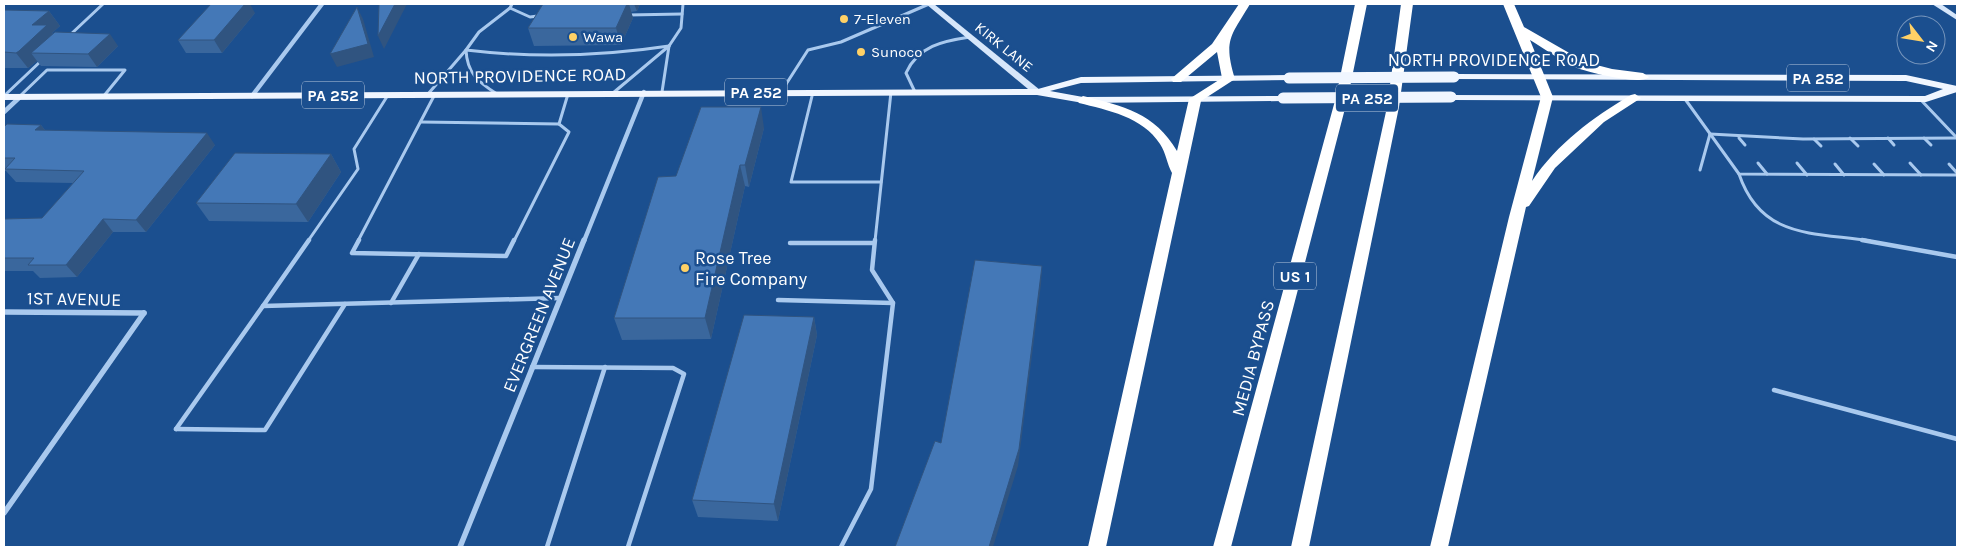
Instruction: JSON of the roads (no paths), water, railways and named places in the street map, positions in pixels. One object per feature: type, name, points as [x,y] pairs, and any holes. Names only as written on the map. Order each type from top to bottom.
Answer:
[{"type":"highway","points":[[1176,79],[1204,60],[1225,37],[1244,4]]},
{"type":"highway","name":"MEDIA BYPASS","points":[[1222,547],[1342,97],[1361,4]]},
{"type":"highway","points":[[1300,547],[1393,107],[1407,4]]},
{"type":"highway","points":[[1439,547],[1516,217],[1547,97],[1509,4]]},
{"type":"highway","points":[[1521,30],[1581,65],[1643,78]]},
{"type":"highway","points":[[1097,547],[1194,99],[1229,79],[1222,54],[1225,37]]},
{"type":"highway","points":[[1516,217],[1550,165],[1599,120],[1635,98]]},
{"type":"highway","points":[[1083,100],[1113,107],[1150,125],[1165,138],[1174,153],[1178,173]]},
{"type":"main road","name":"NORTH PROVIDENCE ROAD","points":[[1037,92],[1081,80],[1454,77],[1906,78],[1954,89]]},
{"type":"main road","points":[[1229,79],[1239,98]]},
{"type":"main road","name":"NORTH PROVIDENCE ROAD","points":[[4,96],[103,97],[644,92],[1037,92],[1083,100],[1547,97],[1685,100],[1926,100],[1954,89]]},
{"type":"street","points":[[252,96],[322,4]]},
{"type":"street","name":"KIRK LANE","points":[[929,4],[1037,92]]},
{"type":"street","points":[[1936,4],[1957,18]]},
{"type":"street","name":"EVERGREEN AVENUE","points":[[460,547],[644,92]]},
{"type":"street","points":[[4,112],[20,97]]},
{"type":"street","name":"1ST AVENUE","points":[[4,312],[144,313],[4,513]]},
{"type":"lane","points":[[67,38],[104,4]]},
{"type":"lane","points":[[421,122],[560,124],[569,132],[506,256],[352,253],[421,122],[432,94],[450,66],[466,50],[479,32],[510,8],[512,4]]},
{"type":"lane","points":[[613,93],[669,46],[681,28],[683,4]]},
{"type":"lane","points":[[781,92],[808,50],[841,42],[929,4]]},
{"type":"lane","points":[[510,8],[530,16],[539,16]]},
{"type":"lane","points":[[625,15],[682,14]]},
{"type":"lane","points":[[915,92],[906,73],[908,65],[921,52],[936,43],[970,37]]},
{"type":"lane","points":[[466,50],[489,52],[613,52],[641,51],[669,46]]},
{"type":"lane","points":[[662,92],[669,46]]},
{"type":"lane","points":[[466,50],[468,71],[476,80],[497,94]]},
{"type":"lane","points":[[4,96],[45,58]]},
{"type":"lane","points":[[20,97],[47,70],[125,70],[103,97]]},
{"type":"lane","points":[[813,92],[792,182],[881,182]]},
{"type":"lane","points":[[841,547],[871,489],[893,303],[872,270],[891,92]]},
{"type":"lane","points":[[560,124],[568,93]]},
{"type":"lane","points":[[345,304],[265,430],[176,429],[358,170],[354,149],[389,95]]},
{"type":"lane","points":[[1685,100],[1740,174],[1745,192],[1759,210],[1774,222],[1801,232],[1957,258]]},
{"type":"lane","points":[[1920,100],[1957,138]]},
{"type":"lane","points":[[1710,134],[1739,138],[1957,138]]},
{"type":"lane","points":[[1700,170],[1710,134]]},
{"type":"lane","points":[[1924,137],[1931,146]]},
{"type":"lane","points":[[1739,138],[1745,145]]},
{"type":"lane","points":[[1777,138],[1782,144]]},
{"type":"lane","points":[[1850,138],[1858,146]]},
{"type":"lane","points":[[1888,138],[1894,145]]},
{"type":"lane","points":[[1814,139],[1821,146]]},
{"type":"lane","points":[[1758,163],[1767,174]]},
{"type":"lane","points":[[1797,163],[1807,174]]},
{"type":"lane","points":[[1910,163],[1921,175]]},
{"type":"lane","points":[[1835,164],[1844,175]]},
{"type":"lane","points":[[1874,164],[1884,175]]},
{"type":"lane","points":[[1949,164],[1957,174]]},
{"type":"lane","points":[[1740,174],[1957,174]]},
{"type":"lane","points":[[790,243],[874,244]]},
{"type":"lane","points":[[391,303],[419,254]]},
{"type":"lane","points":[[263,306],[560,298]]},
{"type":"lane","points":[[778,300],[893,303]]},
{"type":"lane","points":[[532,367],[673,368],[684,374],[628,547]]},
{"type":"lane","points":[[546,547],[605,367]]},
{"type":"lane","points":[[1774,390],[1957,439]]},
{"type":"place","name":"7-Eleven","points":[[844,19]]},
{"type":"place","name":"Wawa","points":[[573,37]]},
{"type":"place","name":"Sunoco","points":[[861,52]]},
{"type":"place","name":"Rose Tree Fire Company","points":[[685,268]]}]
